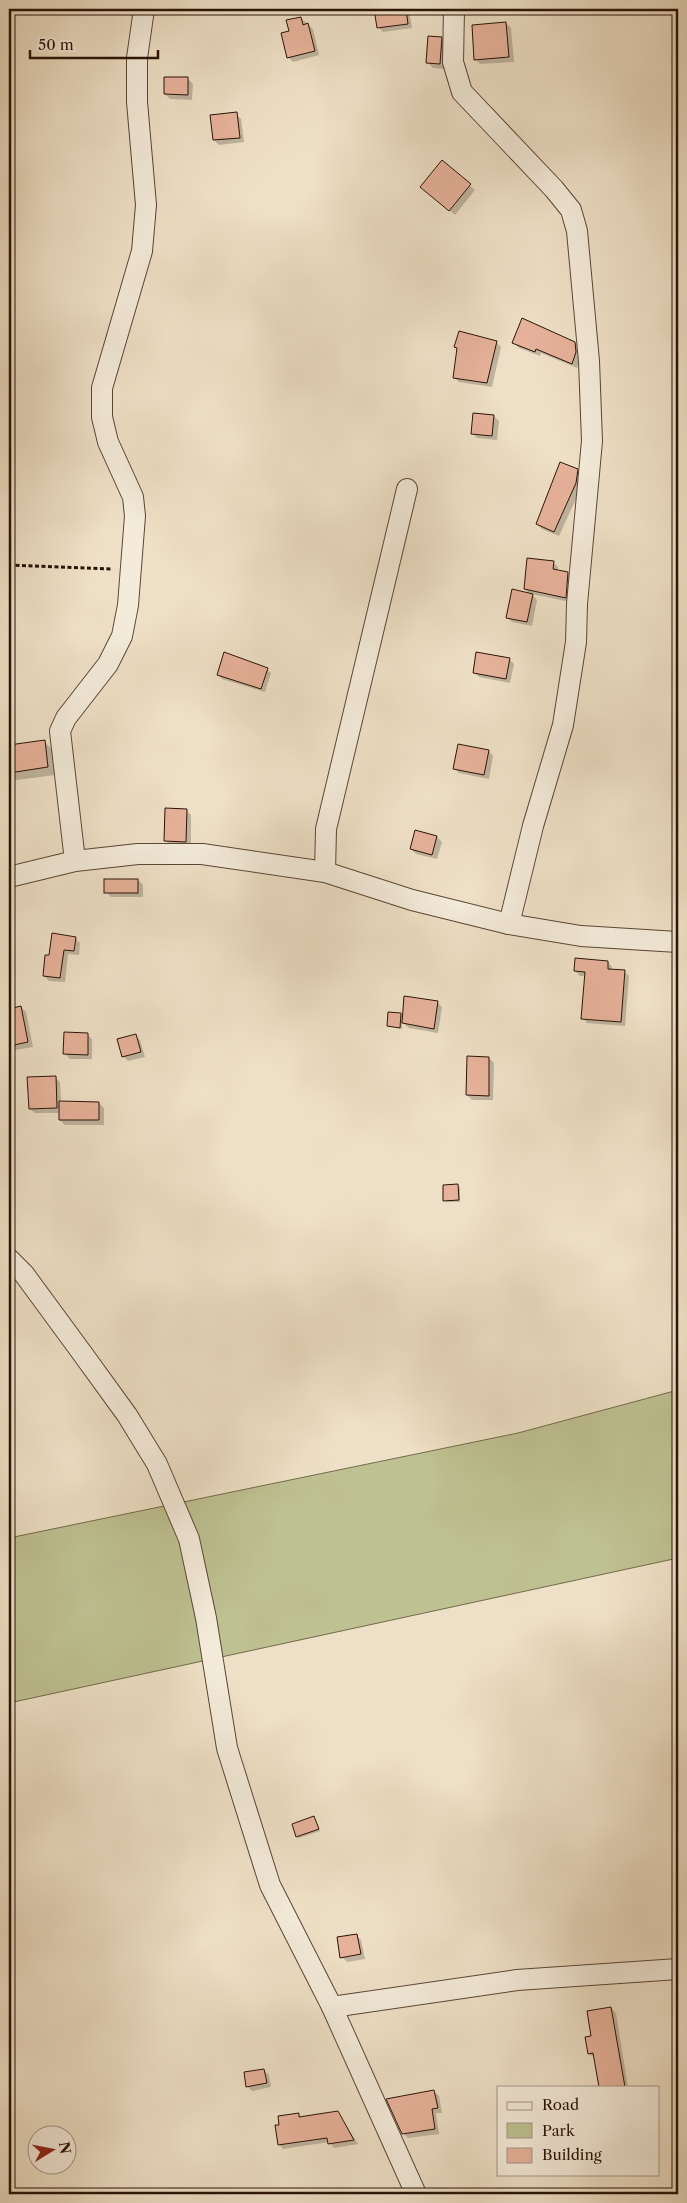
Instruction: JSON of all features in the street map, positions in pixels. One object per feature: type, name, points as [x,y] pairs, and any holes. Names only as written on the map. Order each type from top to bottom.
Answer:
[{"type":"street","points":[[75,861],[60,731],[66,718],[108,664],[122,636],[128,605],[135,516],[133,498],[108,442],[102,416],[102,388],[142,251],[146,205],[137,93],[137,58],[144,9]]},
{"type":"street","points":[[454,9],[453,62],[462,92],[554,189],[571,210],[577,231],[589,361],[592,441],[572,674],[563,725],[533,826],[509,924]]},
{"type":"street","points":[[325,872],[326,829],[407,489]]},
{"type":"street","points":[[9,877],[75,861],[138,854],[202,854],[325,872],[412,900],[509,924],[581,936],[678,942]]},
{"type":"street","points":[[9,1259],[24,1274],[88,1361],[127,1416],[157,1464],[189,1539],[206,1618],[227,1748],[270,1885],[332,2007],[416,2194]]},
{"type":"street","points":[[332,2007],[517,1980],[678,1969]]},
{"type":"path","points":[[9,565],[130,570]]},
{"type":"green space","points":[[678,1390],[678,1558],[9,1703],[9,1538],[518,1433]]},
{"type":"building","points":[[374,9],[406,9],[408,24],[377,28]]},
{"type":"building","points":[[301,17],[303,25],[308,23],[315,51],[287,58],[281,33],[289,31],[286,20]]},
{"type":"building","points":[[506,22],[509,57],[474,60],[472,25]]},
{"type":"building","points":[[428,36],[442,37],[440,64],[426,63]]},
{"type":"building","points":[[164,77],[188,77],[188,95],[164,94]]},
{"type":"building","points":[[237,112],[240,138],[213,140],[210,115]]},
{"type":"building","points":[[442,160],[471,184],[449,211],[420,187]]},
{"type":"building","points":[[522,318],[575,342],[576,352],[572,364],[536,349],[535,352],[512,343]]},
{"type":"building","points":[[459,331],[497,341],[487,383],[453,378],[457,348],[454,347]]},
{"type":"building","points":[[473,413],[494,415],[492,436],[471,434]]},
{"type":"building","points":[[560,462],[578,469],[576,483],[554,532],[536,524]]},
{"type":"building","points":[[527,558],[554,561],[553,569],[568,572],[566,598],[524,589]]},
{"type":"building","points":[[512,589],[533,594],[527,622],[506,618]]},
{"type":"building","points":[[224,652],[268,668],[261,689],[217,675]]},
{"type":"building","points":[[476,652],[510,658],[506,679],[473,673]]},
{"type":"building","points":[[45,740],[48,767],[9,773],[9,745]]},
{"type":"building","points":[[458,744],[489,750],[484,775],[453,769]]},
{"type":"building","points":[[165,808],[187,809],[186,842],[164,841]]},
{"type":"building","points":[[415,830],[437,836],[432,855],[410,849]]},
{"type":"building","points":[[104,879],[138,879],[138,893],[104,893]]},
{"type":"building","points":[[52,933],[76,937],[74,951],[64,950],[60,978],[43,976],[45,955],[49,955]]},
{"type":"building","points":[[575,958],[608,961],[608,969],[625,970],[621,1022],[581,1019],[585,972],[574,971]]},
{"type":"building","points":[[404,996],[438,1001],[434,1029],[402,1023]]},
{"type":"building","points":[[21,1006],[28,1042],[9,1046],[9,1009]]},
{"type":"building","points":[[388,1012],[401,1013],[400,1028],[387,1026]]},
{"type":"building","points":[[64,1032],[88,1033],[88,1055],[63,1054]]},
{"type":"building","points":[[136,1034],[141,1052],[122,1057],[117,1039]]},
{"type":"building","points":[[467,1056],[489,1057],[489,1096],[466,1095]]},
{"type":"building","points":[[56,1076],[57,1108],[29,1109],[27,1077]]},
{"type":"building","points":[[59,1101],[99,1102],[99,1120],[59,1120]]},
{"type":"building","points":[[458,1184],[459,1200],[443,1201],[443,1185]]},
{"type":"building","points":[[314,1816],[319,1829],[296,1837],[292,1824]]},
{"type":"building","points":[[357,1934],[361,1954],[340,1958],[337,1937]]},
{"type":"building","points":[[611,2007],[625,2086],[599,2086],[593,2053],[588,2054],[585,2037],[591,2036],[587,2011]]},
{"type":"building","points":[[264,2069],[267,2083],[246,2087],[244,2072]]},
{"type":"building","points":[[434,2090],[438,2108],[432,2109],[435,2129],[402,2134],[386,2099]]},
{"type":"building","points":[[338,2111],[354,2140],[328,2144],[327,2138],[278,2145],[275,2125],[279,2125],[278,2116],[299,2113],[299,2117]]}]
